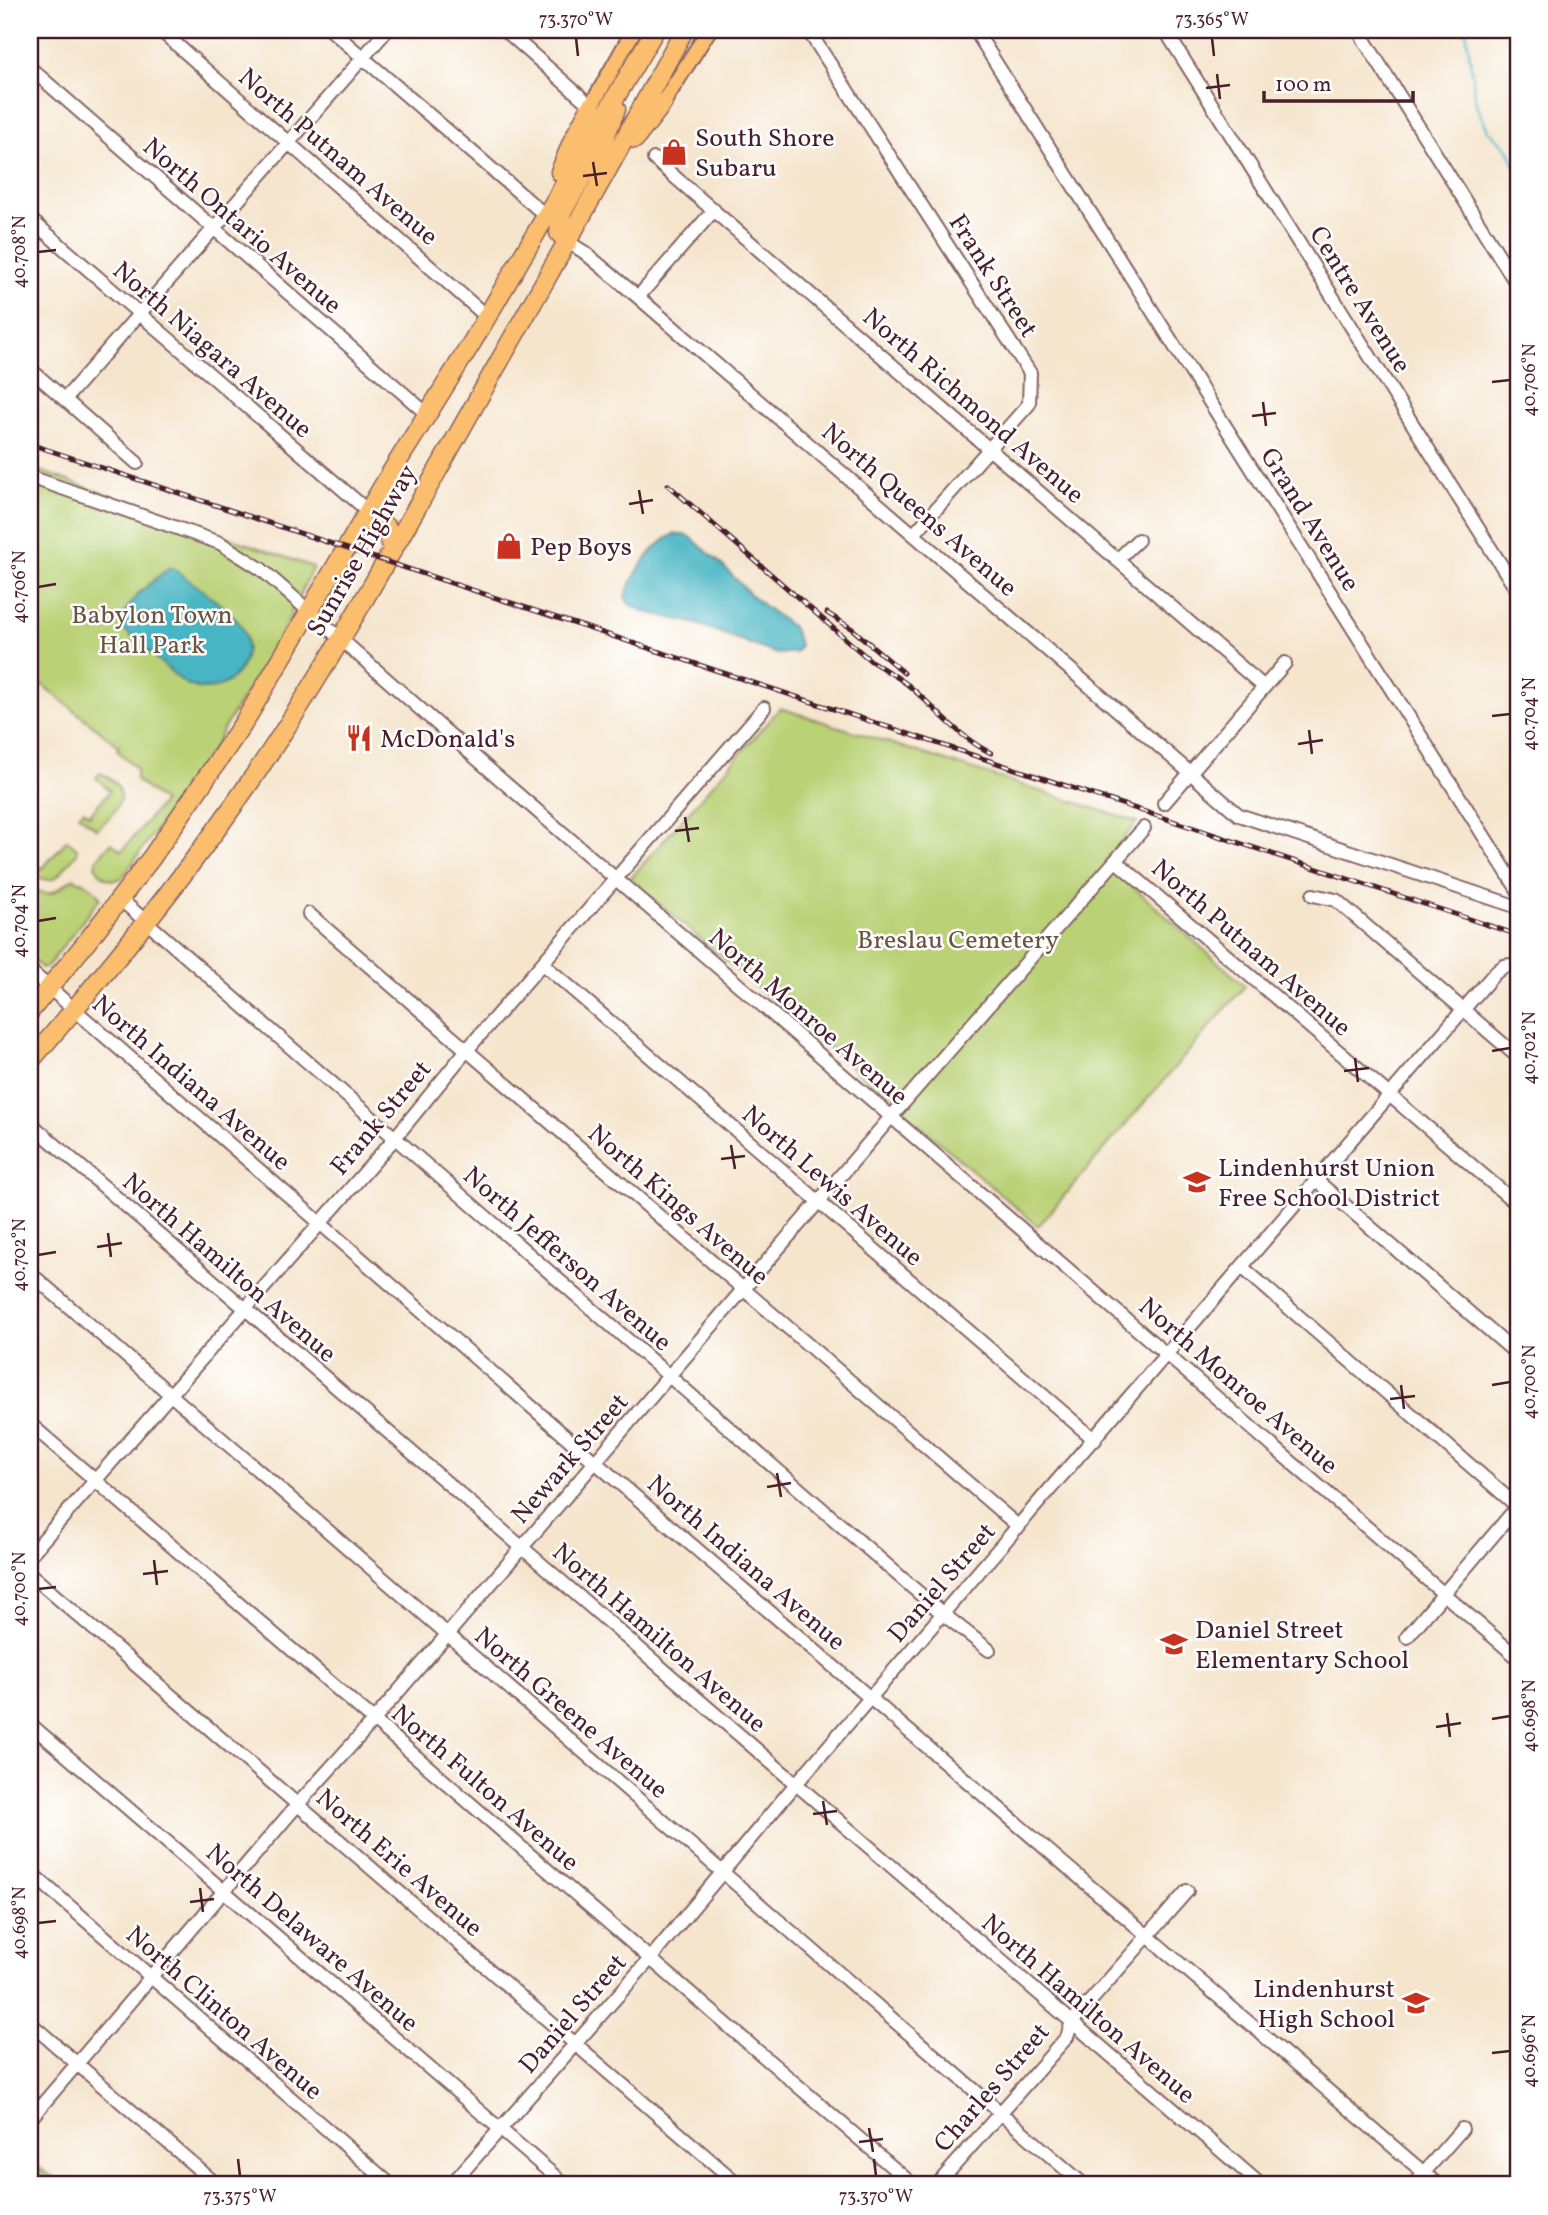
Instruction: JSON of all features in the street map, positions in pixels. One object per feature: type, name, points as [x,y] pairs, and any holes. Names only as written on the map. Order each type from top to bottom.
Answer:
[{"type":"highway","name":"Sunrise Highway","points":[[30,1011],[120,899],[223,754],[310,614],[655,30]]},
{"type":"highway","name":"Sunrise Highway","points":[[30,1061],[146,923],[240,796],[341,639],[608,171],[684,30]]},
{"type":"highway","points":[[568,242],[559,233],[560,217],[608,131],[630,69]]},
{"type":"highway","points":[[608,171],[663,103]]},
{"type":"highway","points":[[545,215],[567,153],[591,106]]},
{"type":"highway","points":[[369,512],[387,528],[392,550]]},
{"type":"main road","points":[[591,106],[634,30]]},
{"type":"main road","points":[[663,103],[709,30]]},
{"type":"street","name":"North Putnam Avenue","points":[[160,30],[487,317]]},
{"type":"street","points":[[331,30],[545,215]]},
{"type":"street","points":[[65,399],[387,30]]},
{"type":"street","points":[[505,30],[591,106]]},
{"type":"street","name":"Frank Street","points":[[807,30],[1032,378],[1029,404],[914,534]]},
{"type":"street","name":"Grand Avenue","points":[[975,30],[1518,890]]},
{"type":"street","name":"Centre Avenue","points":[[1165,30],[1518,592]]},
{"type":"street","points":[[1358,30],[1518,286]]},
{"type":"street","name":"North Ontario Avenue","points":[[30,68],[427,415]]},
{"type":"street","name":"North Richmond Avenue","points":[[654,159],[1263,686]]},
{"type":"street","points":[[638,297],[714,210]]},
{"type":"street","name":"North Niagara Avenue","points":[[30,219],[369,512]]},
{"type":"street","name":"North Queens Avenue","points":[[568,242],[588,255],[638,297],[1239,814],[1518,908]]},
{"type":"street","points":[[30,369],[137,463]]},
{"type":"street","name":"North Monroe Avenue","points":[[30,477],[219,543],[251,561],[615,879],[1518,1658]]},
{"type":"street","points":[[1117,560],[1138,540]]},
{"type":"street","points":[[1164,803],[1285,663]]},
{"type":"street","name":"Frank Street","points":[[30,1555],[394,1139],[764,708]]},
{"type":"street","name":"Newark Street","points":[[30,2119],[298,1804],[374,1720],[891,1117],[1144,828]]},
{"type":"street","name":"North Putnam Avenue","points":[[1116,861],[1518,1205]]},
{"type":"street","points":[[1313,895],[1336,900],[1518,1057]]},
{"type":"street","name":"North Jefferson Avenue","points":[[120,899],[943,1614],[989,1650]]},
{"type":"street","name":"North Kings Avenue","points":[[309,914],[1019,1527]]},
{"type":"street","name":"North Lewis Avenue","points":[[543,964],[1095,1440]]},
{"type":"street","name":"Daniel Street","points":[[451,2185],[650,1959],[795,1785],[1499,969],[1518,964]]},
{"type":"street","name":"North Indiana Avenue","points":[[30,971],[595,1462],[1438,2185]]},
{"type":"street","name":"North Hamilton Avenue","points":[[30,1123],[1261,2185]]},
{"type":"street","points":[[1317,1181],[1518,1355]]},
{"type":"street","points":[[1243,1268],[1518,1506],[1407,1636]]},
{"type":"street","name":"North Greene Avenue","points":[[30,1273],[1084,2185]]},
{"type":"street","name":"North Fulton Avenue","points":[[30,1424],[913,2185]]},
{"type":"street","name":"North Erie Avenue","points":[[30,1574],[739,2185]]},
{"type":"street","name":"North Delaware Avenue","points":[[30,1724],[565,2185]]},
{"type":"street","name":"North Clinton Avenue","points":[[30,1872],[391,2185]]},
{"type":"street","name":"Charles Street","points":[[937,2185],[1067,2038],[1072,2022],[1187,1891]]},
{"type":"street","points":[[30,2023],[217,2185]]},
{"type":"street","points":[[1413,2185],[1462,2129]]},
{"type":"green space","name":"Babylon Town Hall Park","points":[[40,471],[313,567],[279,640],[216,744],[122,878],[118,879],[106,878],[100,873],[95,865],[97,859],[111,843],[122,851],[163,802],[136,780],[136,768],[117,750],[119,746],[30,675],[30,483]]},
{"type":"green space","name":"Breslau Cemetery","points":[[780,708],[1137,822],[1105,862],[1245,986],[1038,1226],[630,879]]},
{"type":"green space","points":[[100,773],[117,786],[120,800],[112,814],[97,829],[79,815],[84,810],[89,815],[110,791],[96,778]]},
{"type":"green space","points":[[67,840],[77,848],[77,853],[61,873],[51,880],[45,880],[30,871],[30,859],[42,869]]},
{"type":"green space","points":[[74,878],[90,886],[100,898],[47,967],[42,968],[30,958],[30,886],[43,893],[54,892]]},
{"type":"green space","points":[[30,2162],[66,2185],[32,2185]]},
{"type":"water","points":[[674,534],[689,536],[754,598],[792,627],[800,645],[796,652],[777,654],[697,624],[646,612],[629,604],[625,597],[638,570],[658,546]]},
{"type":"water","points":[[170,567],[228,611],[240,624],[246,637],[247,650],[237,674],[216,687],[203,689],[183,682],[120,626],[118,621],[139,593]]},
{"type":"waterway","points":[[1466,30],[1476,104],[1488,130],[1508,149],[1518,172],[1518,187]]},
{"type":"railway","points":[[30,444],[1518,935]]},
{"type":"railway","points":[[668,485],[871,661],[904,682],[958,731],[991,753]]},
{"type":"railway","points":[[827,613],[851,628],[904,673]]},
{"type":"place","name":"South Shore Subaru","points":[[674,152]]},
{"type":"place","name":"Pep Boys","points":[[509,546]]},
{"type":"place","name":"McDonald's","points":[[359,738]]},
{"type":"place","name":"Lindenhurst Union Free School District","points":[[1197,1182]]},
{"type":"place","name":"Daniel Street Elementary School","points":[[1174,1644]]},
{"type":"place","name":"Lindenhurst High School","points":[[1416,2003]]}]
